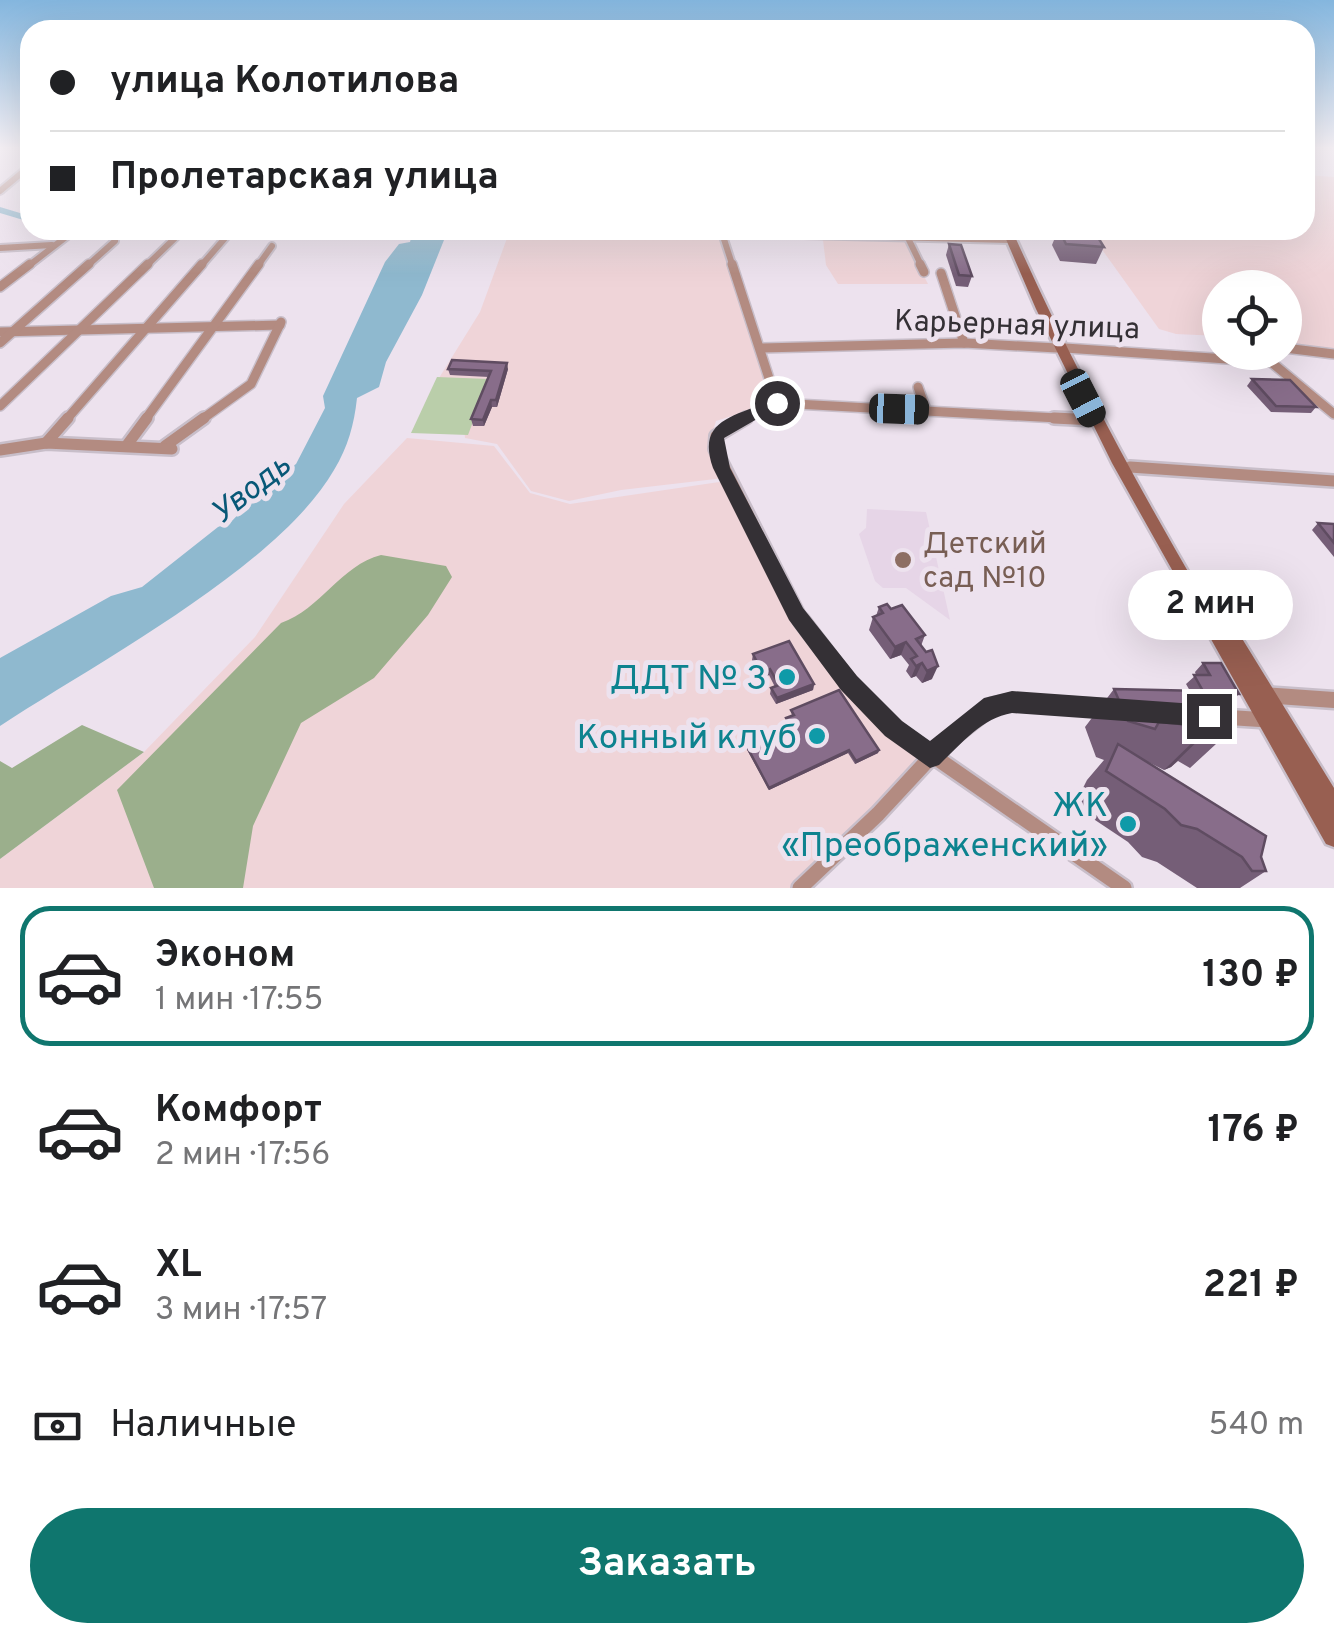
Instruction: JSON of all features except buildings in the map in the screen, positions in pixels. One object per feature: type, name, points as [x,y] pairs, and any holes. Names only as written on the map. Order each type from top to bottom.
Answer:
[{"type":"main road","points":[[1016,240],[1095,420],[1260,695],[1334,808]]},
{"type":"main road","points":[[1061,348],[1260,695],[1268,720],[1334,836]]},
{"type":"street","points":[[0,287],[61,240]]},
{"type":"street","points":[[0,406],[173,240]]},
{"type":"street","points":[[46,443],[223,240]]},
{"type":"street","points":[[725,240],[777,403]]},
{"type":"street","points":[[909,240],[924,272]]},
{"type":"street","points":[[0,343],[115,241]]},
{"type":"street","points":[[0,248],[54,245]]},
{"type":"street","points":[[127,445],[272,246]]},
{"type":"street","points":[[941,273],[964,343]]},
{"type":"street","points":[[0,332],[281,323],[251,384],[168,447],[46,443],[0,450]]},
{"type":"street","name":"Карьерная улица","points":[[761,348],[964,343],[1202,354]]},
{"type":"street","points":[[1302,350],[1334,354]]},
{"type":"street","points":[[1285,370],[1334,414]]},
{"type":"street","points":[[918,387],[926,410]]},
{"type":"street","points":[[1095,420],[777,403],[726,426],[716,436],[715,450],[796,614],[849,683],[894,728],[930,756],[1103,882],[1124,888]]},
{"type":"street","points":[[1130,467],[1334,481]]},
{"type":"street","points":[[1260,695],[1334,700]]},
{"type":"street","points":[[800,888],[878,814],[930,756],[992,706],[1012,702],[1134,710]]},
{"type":"street","points":[[1188,714],[1268,720]]},
{"type":"shaded area","points":[[1315,190],[1334,190],[1334,353],[1302,349],[1302,270],[1202,270],[1202,335],[1159,329],[1095,240],[1315,240]]},
{"type":"shaded area","points":[[506,240],[723,240],[776,402],[716,421],[708,447],[724,478],[621,490],[569,501],[531,491],[497,444],[465,438],[462,404],[439,378],[480,312]]},
{"type":"shaded area","points":[[823,240],[906,240],[928,284],[838,284],[826,265]]},
{"type":"shaded area","points":[[407,438],[494,446],[530,493],[570,504],[726,481],[794,615],[927,756],[795,888],[0,888],[0,859],[144,752],[255,637],[344,504]]},
{"type":"shaded area","name":"Детский сад №10","points":[[867,509],[926,512],[950,620],[906,588],[883,588],[875,581],[859,534],[866,528]]},
{"type":"green space","points":[[437,377],[489,379],[468,435],[411,433]]},
{"type":"green space","points":[[381,555],[446,566],[452,577],[428,615],[374,678],[301,723],[253,826],[243,888],[154,888],[117,790],[281,623],[308,608],[354,568]]},
{"type":"green space","points":[[82,725],[144,752],[0,859],[0,761],[12,768]]},
{"type":"water","name":"Уводь","points":[[444,240],[422,295],[386,362],[379,387],[357,398],[343,453],[308,506],[272,542],[182,611],[0,726],[0,658],[111,596],[142,587],[218,527],[231,522],[265,486],[296,464],[325,408],[323,396],[385,262],[399,244]]},
{"type":"waterway","points":[[0,210],[20,216]]},
{"type":"place","name":"Детский сад №10","points":[[903,560]]},
{"type":"place","name":"ДДТ № 3","points":[[787,677]]},
{"type":"place","name":"Конный клуб","points":[[817,736]]},
{"type":"place","name":"ЖК «Преображенский»","points":[[1128,824]]},
{"type":"route","points":[[777,403],[726,426],[716,436],[715,450],[721,468],[796,614],[849,683],[894,728],[930,756],[973,718],[992,706],[1012,702],[1209,716]]}]
